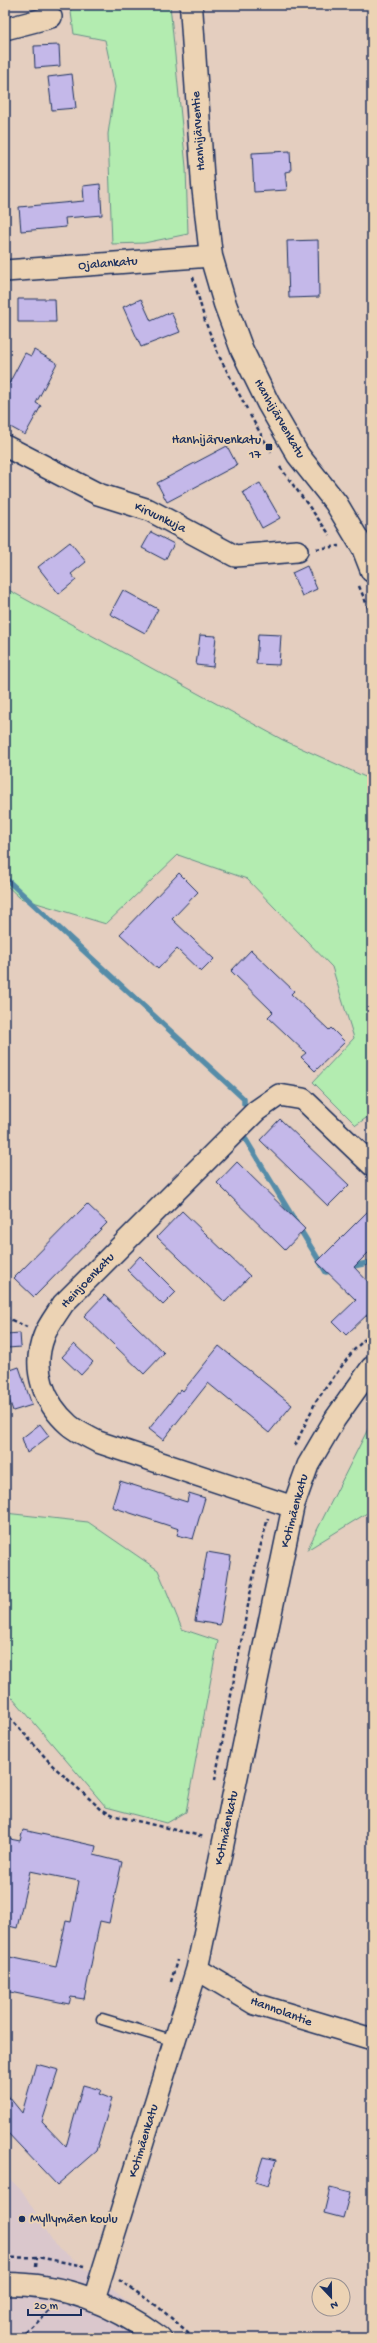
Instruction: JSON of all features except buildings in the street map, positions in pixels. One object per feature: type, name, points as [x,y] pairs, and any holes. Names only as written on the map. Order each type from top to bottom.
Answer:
[{"type":"street","name":"Hanhijärventie","points":[[191,5],[203,185],[211,256]]},
{"type":"street","points":[[5,29],[51,17]]},
{"type":"street","name":"Ojalankatu","points":[[5,271],[211,256]]},
{"type":"street","name":"Hanhijärvenkatu","points":[[211,256],[242,350],[268,403],[298,455],[336,503],[362,548],[372,571]]},
{"type":"street","name":"Kirvunkuja","points":[[5,446],[98,494],[149,510],[235,556],[297,551]]},
{"type":"street","name":"Heinjoenkatu","points":[[294,1507],[98,1442],[69,1426],[49,1401],[39,1381],[38,1359],[44,1336],[63,1304],[256,1111],[280,1095],[303,1099],[372,1165]]},
{"type":"street","name":"Kotimäenkatu","points":[[94,2298],[197,1969],[294,1507],[308,1465],[335,1419],[372,1367]]},
{"type":"street","name":"Hannolantie","points":[[197,1969],[255,2004],[372,2039]]},
{"type":"street","points":[[5,2284],[56,2289],[94,2298],[120,2312],[160,2338]]},
{"type":"lane","points":[[102,2019],[175,2041]]},
{"type":"path","points":[[297,551],[339,546]]},
{"type":"path","points":[[5,1317],[44,1336]]},
{"type":"path","points":[[5,1712],[54,1766],[102,1810],[116,1816],[205,1835],[204,1841]]},
{"type":"path","points":[[172,1976],[179,1955]]},
{"type":"path","points":[[21,2338],[53,2306],[46,2306]]},
{"type":"shaded area","points":[[5,2174],[23,2192],[55,2245],[175,2338],[5,2338]]},
{"type":"green space","points":[[70,5],[170,5],[186,167],[188,234],[144,243],[112,244],[108,134],[115,87],[105,40],[74,34]]},
{"type":"green space","points":[[5,588],[283,740],[372,780],[372,1114],[356,1125],[313,1082],[354,1038],[332,967],[247,879],[178,855],[106,924],[20,898],[5,884]]},
{"type":"green space","points":[[372,1421],[372,1510],[307,1550]]},
{"type":"green space","points":[[5,1513],[88,1522],[158,1570],[182,1629],[218,1641],[186,1812],[167,1823],[106,1807],[13,1698],[5,1701]]},
{"type":"waterway","points":[[5,878],[244,1099],[244,1104]]},
{"type":"waterway","points":[[246,1140],[326,1272],[335,1270]]},
{"type":"waterway","points":[[349,1267],[372,1262]]},
{"type":"place","name":"Hanhijärvenkatu 17","points":[[269,447]]},
{"type":"place","name":"Myllymäen koulu","points":[[22,2219]]}]
